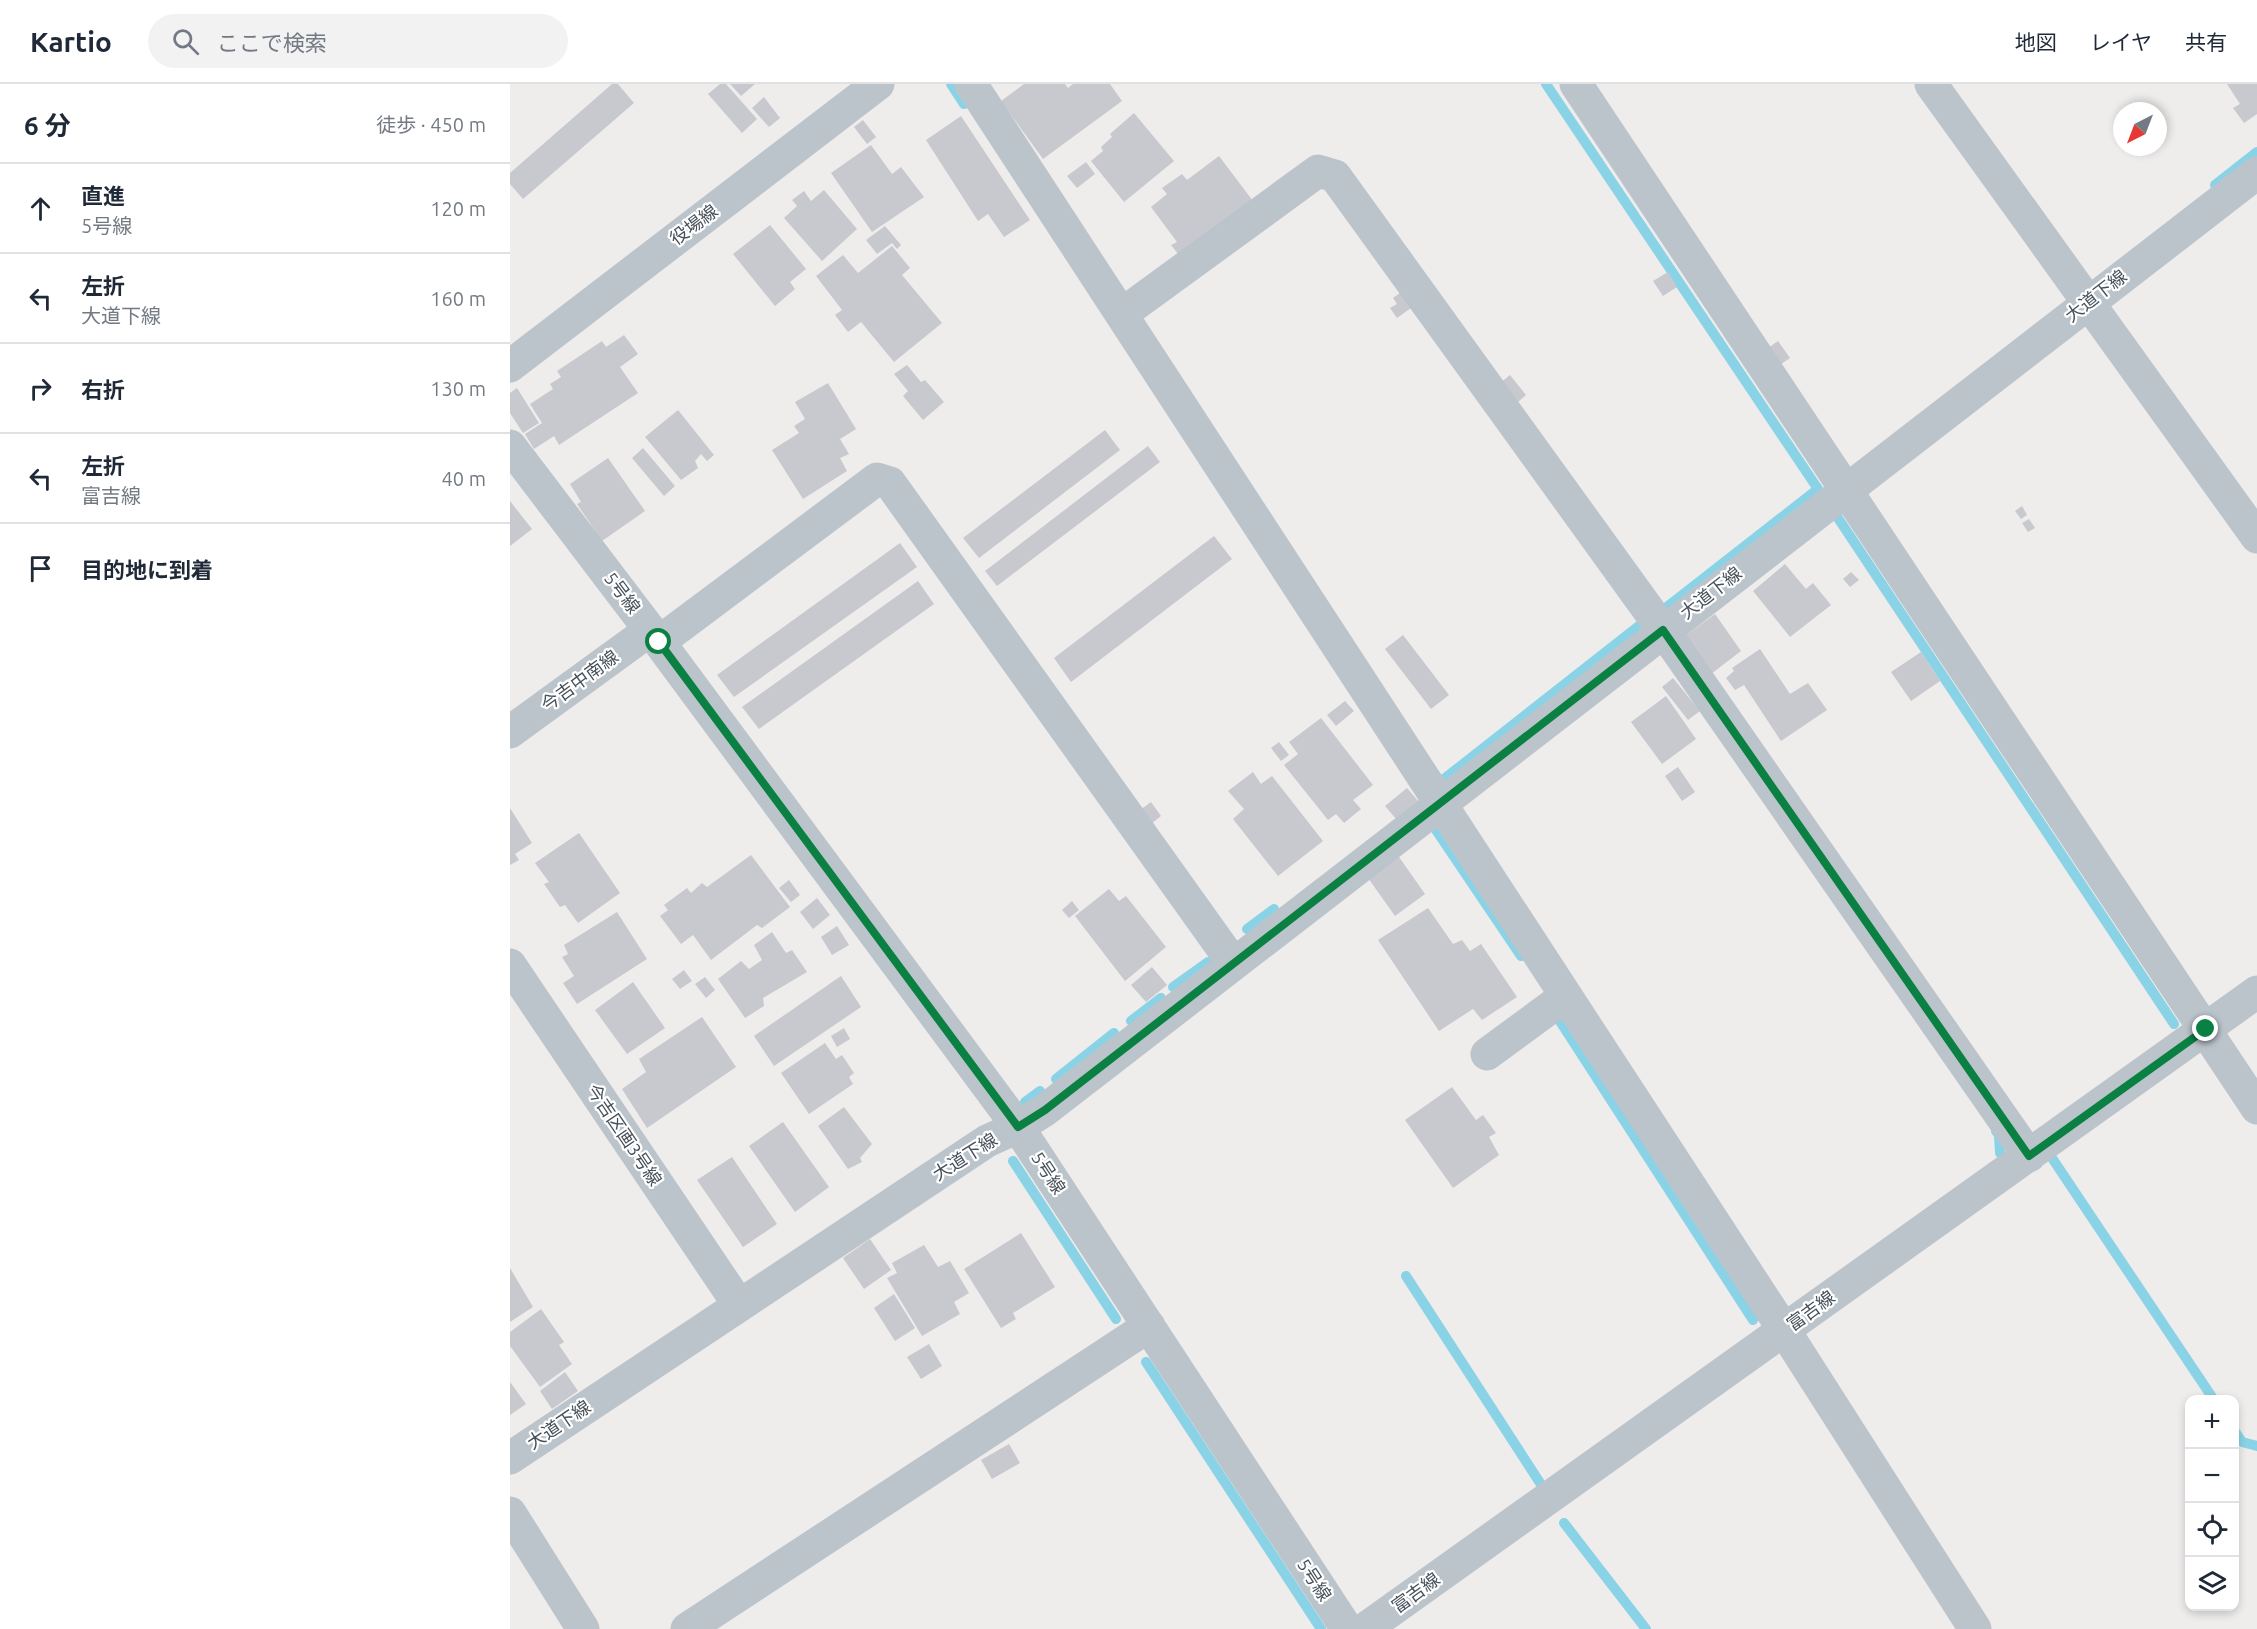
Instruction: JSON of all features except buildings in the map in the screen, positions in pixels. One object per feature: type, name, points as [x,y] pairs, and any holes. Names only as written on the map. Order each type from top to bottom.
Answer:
[{"type":"street","name":"役場線","points":[[510,366],[878,84]]},
{"type":"street","points":[[971,84],[1784,1330],[1975,1629]]},
{"type":"street","points":[[1576,84],[2257,1108]]},
{"type":"street","points":[[1931,84],[2257,537]]},
{"type":"street","points":[[1122,314],[1318,171],[1335,176],[1663,630],[2029,1156]]},
{"type":"street","name":"大道下線","points":[[510,1458],[987,1141],[1018,1127],[1045,1110],[2257,172]]},
{"type":"street","name":"5号線","points":[[510,446],[655,636],[1018,1127],[1347,1629]]},
{"type":"street","name":"今吉中南線","points":[[510,732],[655,636],[877,479],[890,483],[1233,963]]},
{"type":"street","name":"今吉区画3号線","points":[[510,966],[739,1305]]},
{"type":"street","name":"富吉線","points":[[1365,1629],[2257,992]]},
{"type":"street","points":[[1487,1054],[1566,996]]},
{"type":"street","points":[[687,1629],[1149,1326]]},
{"type":"street","points":[[510,1513],[583,1629]]},
{"type":"waterway","points":[[951,84],[964,104]]},
{"type":"waterway","points":[[1546,84],[1818,489],[1667,607]]},
{"type":"waterway","points":[[2215,185],[2257,152]]},
{"type":"waterway","points":[[1836,515],[2174,1024]]},
{"type":"waterway","points":[[1444,779],[1644,622],[1640,617]]},
{"type":"waterway","points":[[1434,827],[1521,956]]},
{"type":"waterway","points":[[1247,929],[1274,909]]},
{"type":"waterway","points":[[1173,987],[1208,962]]},
{"type":"waterway","points":[[1131,1021],[1161,998]]},
{"type":"waterway","points":[[1556,1015],[1753,1320]]},
{"type":"waterway","points":[[1056,1079],[1114,1033]]},
{"type":"waterway","points":[[1025,1102],[1040,1091]]},
{"type":"waterway","points":[[1996,1131],[1999,1135],[2000,1153]]},
{"type":"waterway","points":[[2052,1158],[2211,1395]]},
{"type":"waterway","points":[[1013,1161],[1116,1319]]},
{"type":"waterway","points":[[1406,1276],[1542,1486]]},
{"type":"waterway","points":[[1146,1362],[1321,1629]]},
{"type":"waterway","points":[[2239,1438],[2242,1442],[2257,1446]]},
{"type":"waterway","points":[[1564,1523],[1646,1629]]},
{"type":"route","points":[[659,642],[1018,1127],[1045,1110],[1663,630],[2029,1156],[2206,1029]]}]
